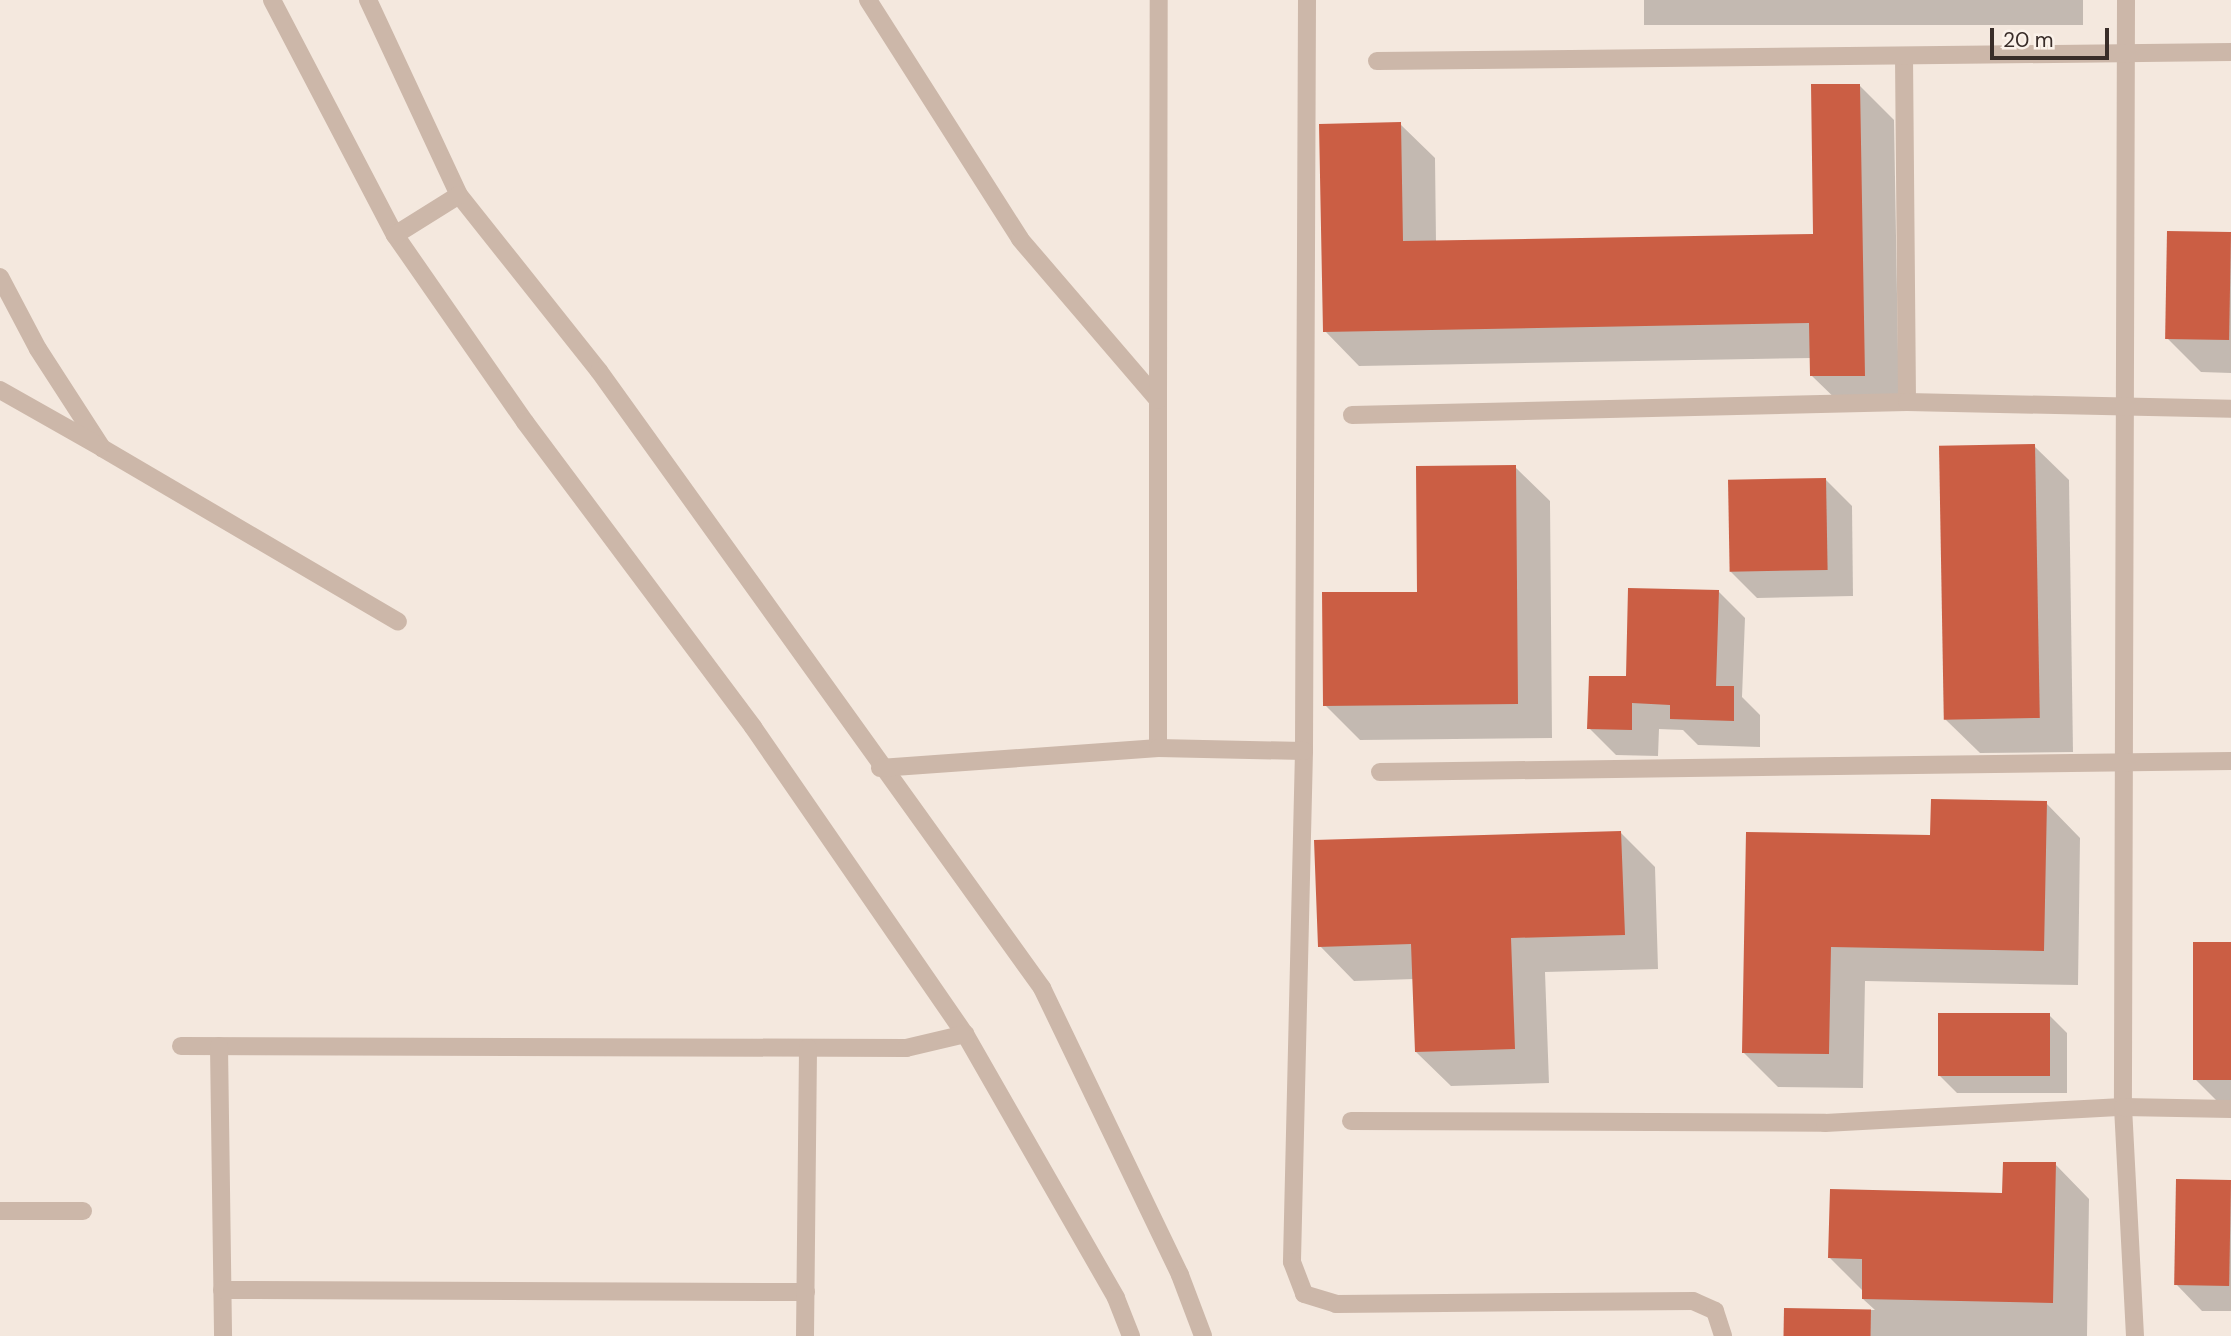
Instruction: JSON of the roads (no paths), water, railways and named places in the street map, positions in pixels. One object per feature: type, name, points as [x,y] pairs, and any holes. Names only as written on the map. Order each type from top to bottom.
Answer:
[{"type":"street","points":[[272,0],[395,235],[525,422],[753,727],[965,1034],[1116,1298],[1131,1336]]},
{"type":"street","points":[[368,0],[459,195],[599,371],[880,768],[1042,988],[1180,1275],[1203,1336]]},
{"type":"street","points":[[868,0],[1020,239],[1158,400]]},
{"type":"street","points":[[1158,748],[1159,0]]},
{"type":"street","points":[[1307,0],[1304,751],[1292,1262],[1304,1294],[1336,1304],[1693,1301],[1715,1311],[1723,1336]]},
{"type":"street","points":[[2126,0],[2123,1107],[2135,1336]]},
{"type":"street","points":[[1377,61],[1904,57],[2127,50],[2231,52]]},
{"type":"street","points":[[1904,57],[1907,402]]},
{"type":"street","points":[[395,235],[459,195]]},
{"type":"street","points":[[0,276],[38,349],[102,448]]},
{"type":"street","points":[[0,390],[398,622]]},
{"type":"street","points":[[1352,415],[1907,402],[2126,410],[2231,409]]},
{"type":"street","points":[[880,768],[1158,748],[1304,751]]},
{"type":"street","points":[[1380,772],[2231,761]]},
{"type":"street","points":[[181,1046],[906,1048],[965,1034]]},
{"type":"street","points":[[219,1046],[223,1336]]},
{"type":"street","points":[[805,1336],[808,1048]]},
{"type":"street","points":[[1351,1121],[1825,1123],[2123,1107],[2231,1109]]},
{"type":"street","points":[[0,1211],[83,1211]]},
{"type":"street","points":[[222,1290],[806,1292]]}]
